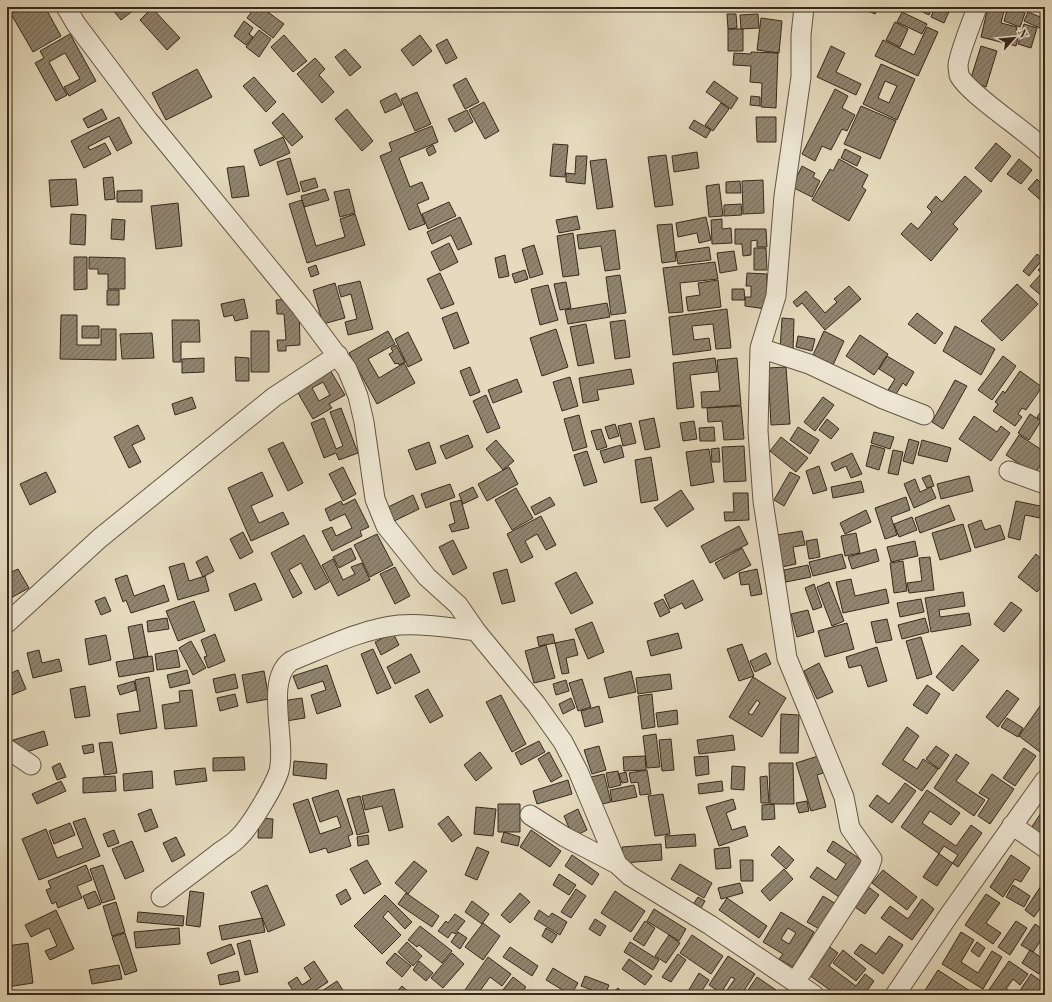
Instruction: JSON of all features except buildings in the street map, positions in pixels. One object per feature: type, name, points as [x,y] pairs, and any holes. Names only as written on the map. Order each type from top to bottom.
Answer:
[{"type":"street","points":[[66,7],[76,24],[148,120],[301,307],[338,355],[358,396],[364,422],[375,499],[386,526],[427,577],[458,605],[476,631],[536,704],[563,742],[578,771],[617,864]]},
{"type":"street","points":[[795,982],[872,863],[872,858],[850,828],[844,797],[786,658],[763,501],[758,431],[760,348],[776,296],[784,196],[801,77],[801,34],[804,7]]},
{"type":"street","points":[[977,7],[958,65],[959,75],[965,83],[1035,140],[1045,150]]},
{"type":"street","points":[[760,348],[809,364],[883,399],[924,415]]},
{"type":"street","points":[[7,623],[100,538],[268,402],[338,355]]},
{"type":"street","points":[[1009,471],[1045,484]]},
{"type":"street","points":[[161,898],[238,838],[265,799],[279,771],[281,740],[277,689],[281,671],[285,665],[291,661],[373,630],[400,625],[426,625],[476,631]]},
{"type":"street","points":[[7,750],[31,766]]},
{"type":"street","points":[[895,995],[949,915],[1045,780]]},
{"type":"street","points":[[530,815],[565,837],[617,864],[630,876],[710,925],[814,995]]},
{"type":"street","points":[[1012,825],[1045,848]]}]
